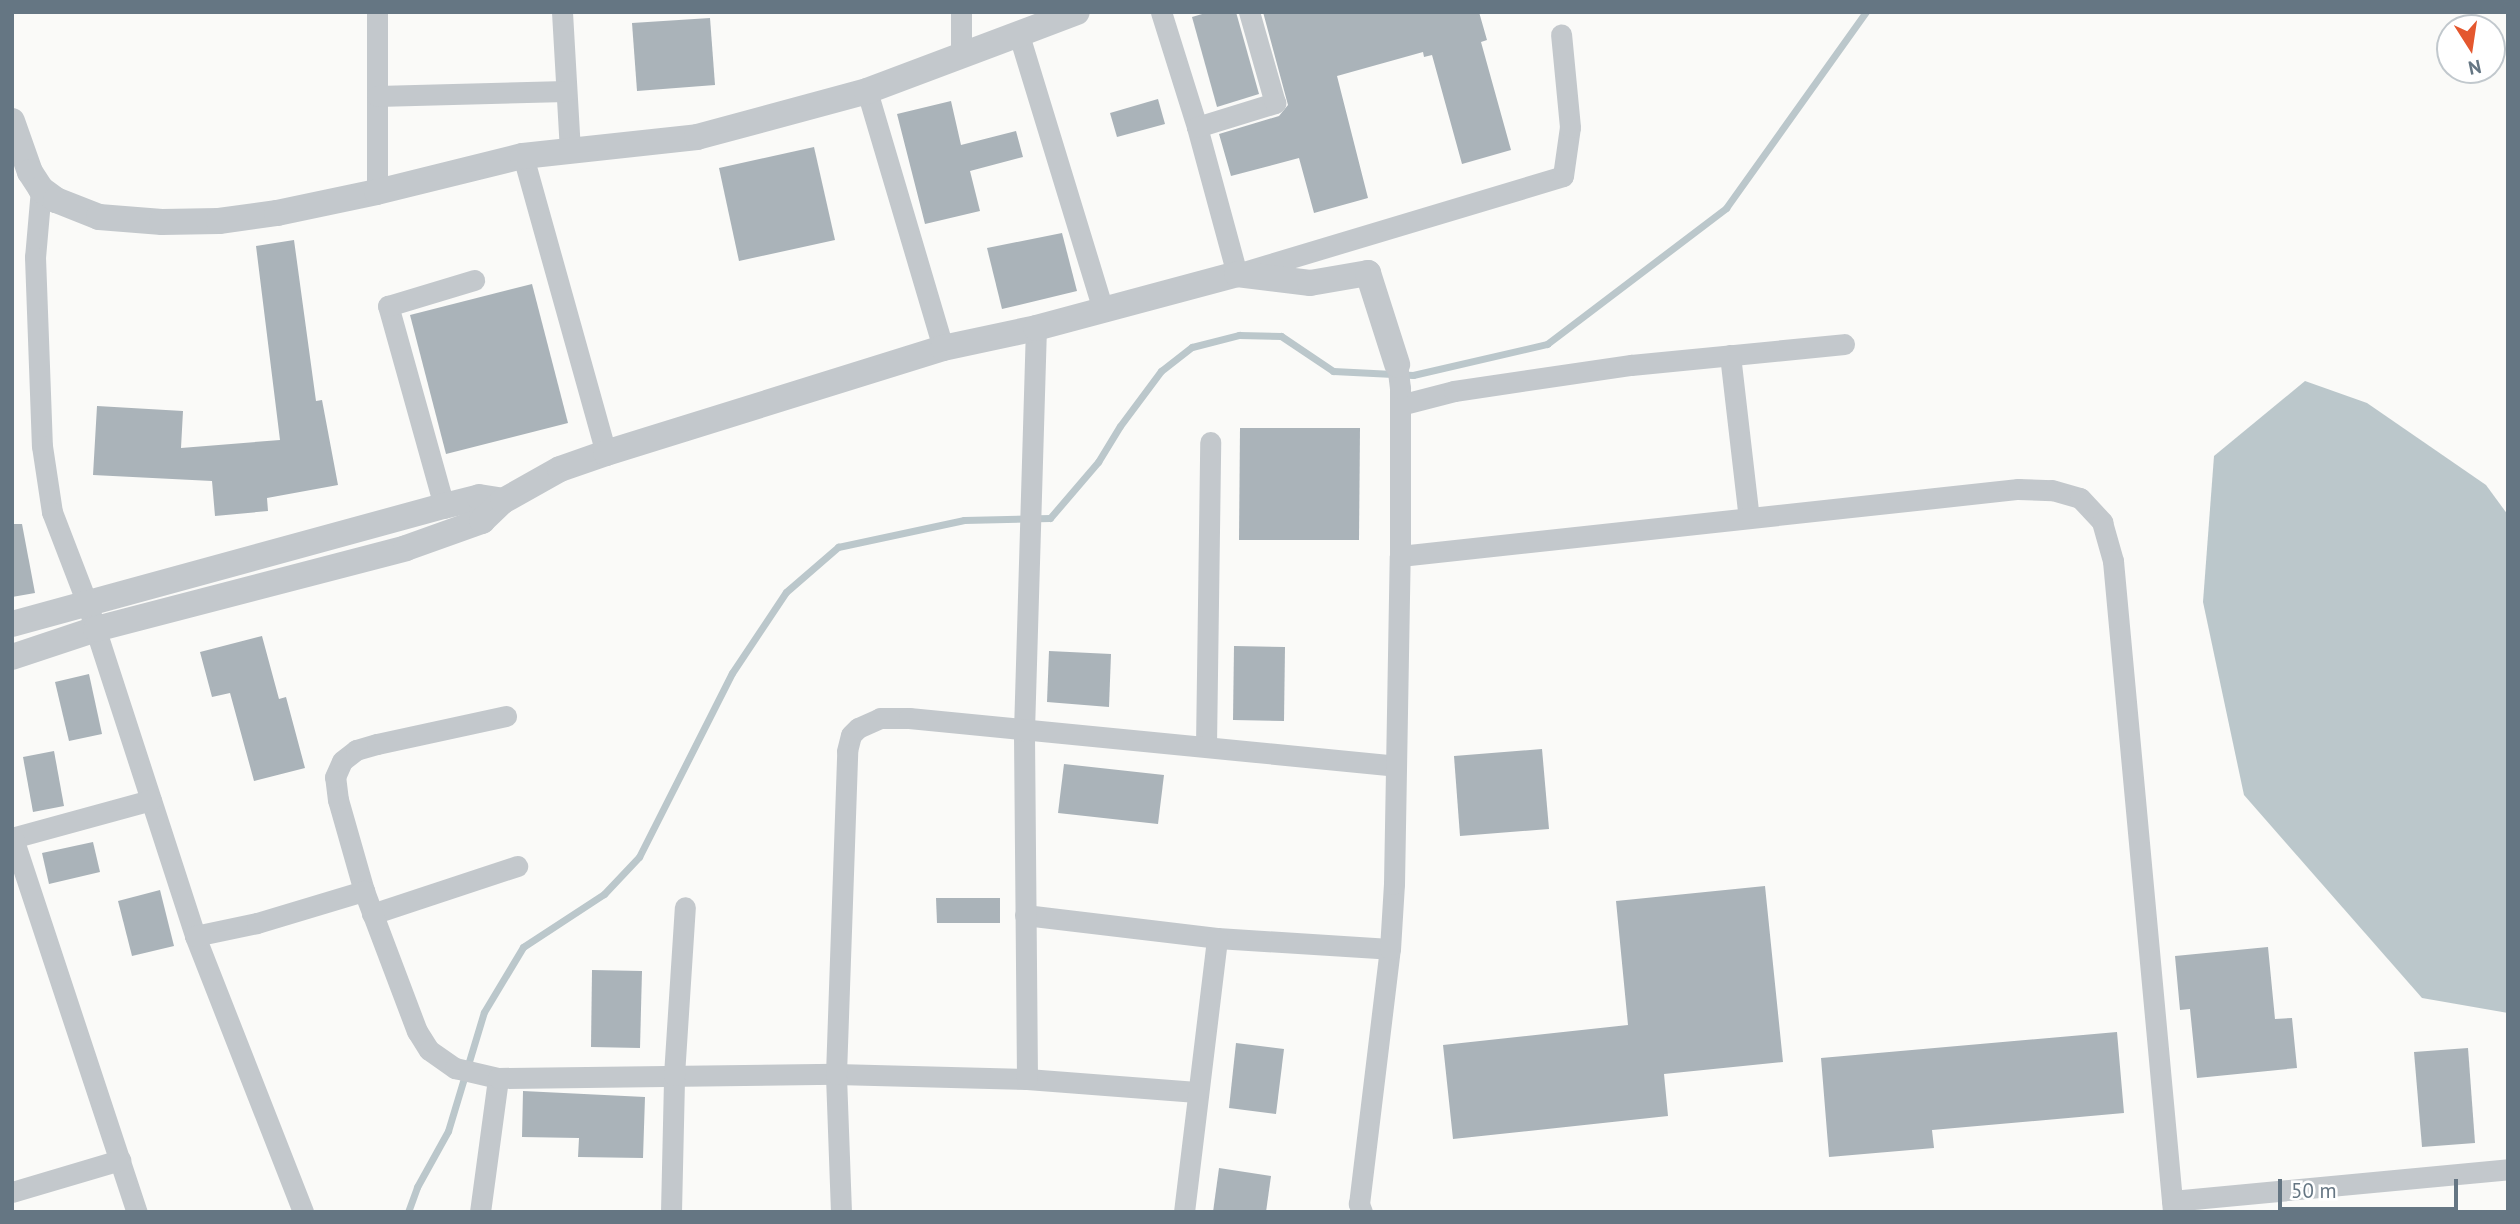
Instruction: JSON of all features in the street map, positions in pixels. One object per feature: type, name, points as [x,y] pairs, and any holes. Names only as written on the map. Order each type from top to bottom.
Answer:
[{"type":"street","points":[[377,12],[377,192]]},
{"type":"street","points":[[562,12],[570,149]]},
{"type":"street","points":[[961,12],[961,54]]},
{"type":"street","points":[[12,121],[30,172],[41,189],[83,213],[162,222],[219,221],[266,215],[377,192],[523,156],[697,137],[867,91],[1077,12]]},
{"type":"street","points":[[1161,12],[1197,127],[1237,274]]},
{"type":"street","points":[[1197,127],[1275,103],[1249,12]]},
{"type":"street","points":[[12,657],[96,629],[406,548],[482,522],[503,501],[559,469],[943,348],[1036,328],[1237,274],[1563,176],[1570,127],[1561,34]]},
{"type":"street","points":[[1019,35],[1103,309]]},
{"type":"street","points":[[377,96],[566,91]]},
{"type":"street","points":[[867,91],[943,348]]},
{"type":"street","points":[[523,156],[606,453]]},
{"type":"street","points":[[41,189],[35,257],[42,446],[52,512],[96,629],[195,936],[303,1212]]},
{"type":"street","points":[[1237,274],[1310,283],[1368,273],[1399,386],[1400,555],[1390,949],[1359,1204],[1362,1212]]},
{"type":"street","points":[[444,506],[387,306],[474,280]]},
{"type":"street","points":[[1027,1079],[1024,731],[1036,328]]},
{"type":"street","points":[[1399,386],[1454,391],[1631,365],[1844,344]]},
{"type":"street","points":[[1730,355],[1749,518]]},
{"type":"street","points":[[1206,746],[1210,442]]},
{"type":"street","points":[[1400,555],[2018,489],[2052,490],[2080,498],[2102,522],[2113,561],[2172,1206],[2508,1169]]},
{"type":"street","points":[[12,624],[479,497],[503,501]]},
{"type":"street","points":[[506,716],[356,750],[342,761],[335,777],[338,800],[364,891],[417,1031],[429,1050],[455,1068],[493,1077],[836,1074],[1027,1079],[1197,1091]]},
{"type":"street","points":[[841,1212],[836,1074],[847,751],[851,736],[865,722],[880,718],[1206,746],[1396,766]]},
{"type":"street","points":[[137,1212],[13,838],[151,800]]},
{"type":"street","points":[[372,914],[517,866]]},
{"type":"street","points":[[195,936],[257,923],[364,891]]},
{"type":"street","points":[[671,1212],[674,1075],[685,907]]},
{"type":"street","points":[[1024,915],[1217,937],[1390,949]]},
{"type":"street","points":[[1184,1212],[1217,937]]},
{"type":"street","points":[[480,1212],[493,1077]]},
{"type":"street","points":[[12,1192],[120,1160]]},
{"type":"shaded area","points":[[2305,381],[2367,403],[2486,485],[2508,515],[2508,1013],[2422,998],[2244,795],[2203,602],[2214,456]]},
{"type":"building","points":[[1209,12],[1236,12],[1259,94],[1217,107],[1192,17]]},
{"type":"building","points":[[1263,12],[1479,12],[1487,40],[1481,42],[1511,150],[1462,164],[1432,55],[1424,57],[1423,52],[1337,76],[1368,198],[1314,213],[1299,158],[1231,176],[1219,134],[1279,116],[1288,105]]},
{"type":"building","points":[[710,18],[715,85],[637,91],[632,23]]},
{"type":"building","points":[[1158,99],[1165,124],[1117,137],[1110,113]]},
{"type":"building","points":[[951,101],[961,145],[1016,131],[1023,157],[970,171],[980,211],[925,224],[897,114]]},
{"type":"building","points":[[814,147],[835,240],[739,261],[719,168]]},
{"type":"building","points":[[1062,233],[1077,291],[1002,309],[987,248]]},
{"type":"building","points":[[294,240],[316,401],[322,400],[338,485],[267,498],[268,511],[215,516],[212,481],[93,475],[97,406],[183,411],[181,448],[280,440],[256,246]]},
{"type":"building","points":[[532,284],[568,423],[446,454],[410,315]]},
{"type":"building","points":[[1240,428],[1360,428],[1359,540],[1239,540]]},
{"type":"building","points":[[12,524],[22,524],[35,593],[12,597]]},
{"type":"building","points":[[262,636],[279,699],[286,697],[305,768],[254,781],[230,693],[212,697],[200,652]]},
{"type":"building","points":[[1234,646],[1285,647],[1284,721],[1233,720]]},
{"type":"building","points":[[1049,651],[1111,654],[1109,707],[1047,702]]},
{"type":"building","points":[[89,674],[102,734],[69,741],[55,682]]},
{"type":"building","points":[[1542,749],[1549,829],[1460,836],[1454,756]]},
{"type":"building","points":[[54,751],[64,806],[33,812],[23,757]]},
{"type":"building","points":[[1064,764],[1164,775],[1158,824],[1058,813]]},
{"type":"building","points":[[93,842],[100,872],[49,884],[42,853]]},
{"type":"building","points":[[1765,886],[1783,1062],[1664,1074],[1668,1116],[1453,1139],[1443,1045],[1628,1025],[1616,901]]},
{"type":"building","points":[[160,890],[174,946],[132,956],[118,901]]},
{"type":"building","points":[[936,898],[1000,898],[1000,923],[937,923]]},
{"type":"building","points":[[2268,947],[2275,1019],[2292,1018],[2297,1068],[2197,1078],[2190,1009],[2180,1010],[2175,956]]},
{"type":"building","points":[[592,970],[642,971],[640,1048],[591,1047]]},
{"type":"building","points":[[2117,1032],[2124,1113],[1932,1130],[1934,1148],[1829,1157],[1821,1058]]},
{"type":"building","points":[[1236,1043],[1284,1049],[1276,1114],[1229,1108]]},
{"type":"building","points":[[2468,1048],[2475,1143],[2422,1147],[2414,1052]]},
{"type":"building","points":[[523,1091],[645,1097],[643,1158],[578,1157],[579,1138],[522,1137]]},
{"type":"building","points":[[1219,1168],[1271,1176],[1266,1212],[1213,1212]]},
{"type":"waterway","points":[[408,1212],[417,1187],[448,1131],[484,1012],[523,947],[604,894],[639,857],[732,673],[786,592],[838,547],[964,520],[1050,518],[1098,462],[1120,426],[1161,371],[1192,347],[1239,335],[1281,336],[1333,371],[1413,375],[1547,344],[1726,208],[1866,12]]}]
